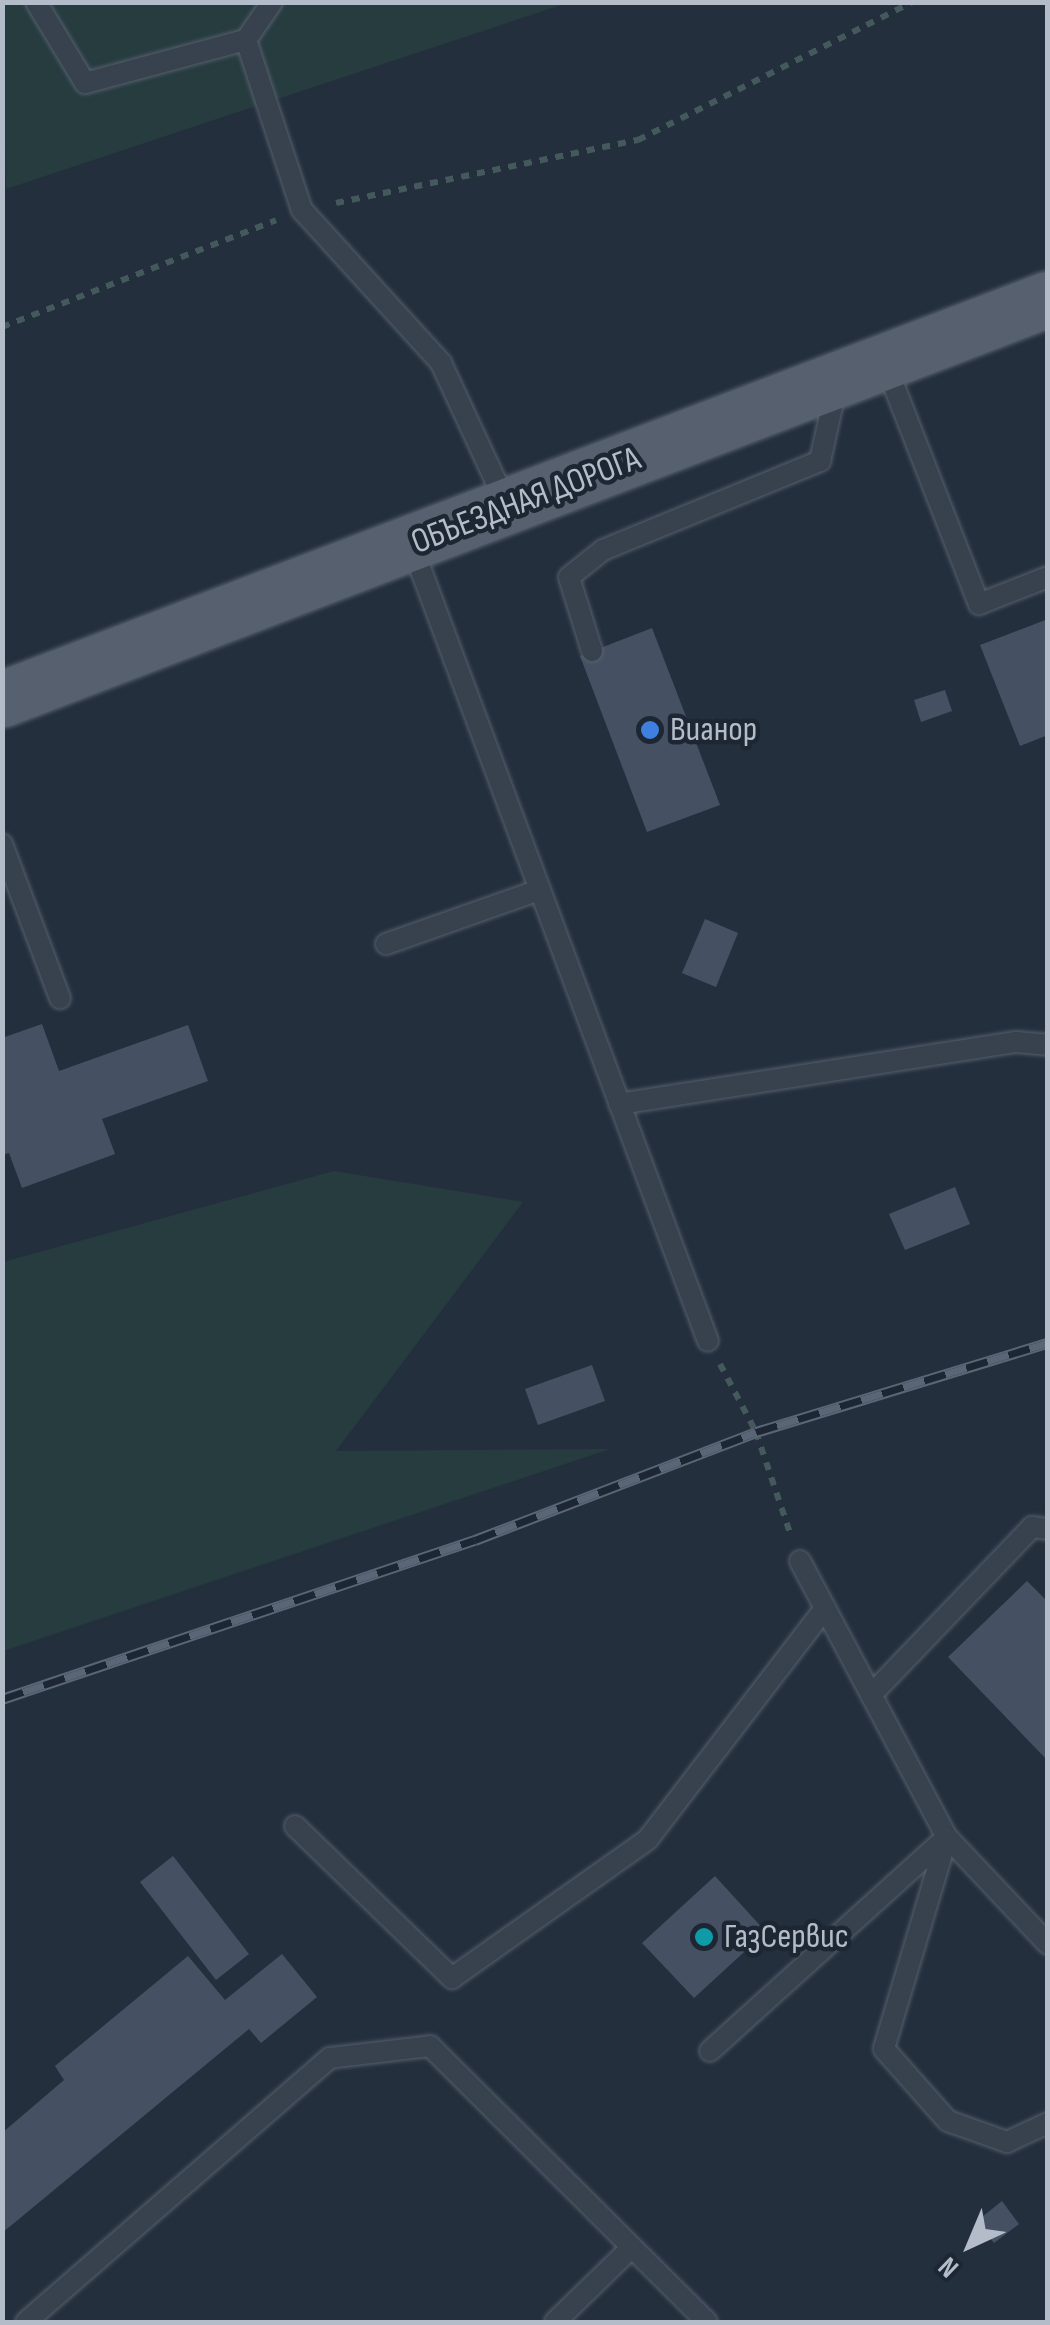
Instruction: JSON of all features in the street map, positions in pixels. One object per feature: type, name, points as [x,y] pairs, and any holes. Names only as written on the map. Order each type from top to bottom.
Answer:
[{"type":"main road","name":"ОБЪЕЗДНАЯ ДОРОГА","points":[[2,699],[509,510],[861,368],[1048,299]]},
{"type":"lane","points":[[36,2],[86,83],[246,40],[272,2]]},
{"type":"lane","points":[[246,40],[302,210],[441,363],[509,510]]},
{"type":"lane","points":[[861,368],[979,604],[1048,577]]},
{"type":"lane","points":[[592,651],[569,576],[604,550],[820,461],[861,368]]},
{"type":"lane","points":[[412,546],[708,1341]]},
{"type":"lane","points":[[2,844],[60,998]]},
{"type":"lane","points":[[386,944],[540,890]]},
{"type":"lane","points":[[619,1104],[1016,1042],[1048,1046]]},
{"type":"lane","points":[[871,1695],[1032,1527],[1048,1529]]},
{"type":"lane","points":[[800,1561],[947,1836],[1048,1944]]},
{"type":"lane","points":[[295,1826],[452,1978],[648,1839],[824,1608]]},
{"type":"lane","points":[[710,2051],[947,1836]]},
{"type":"lane","points":[[947,1836],[884,2049],[948,2120],[1007,2142],[1048,2123]]},
{"type":"lane","points":[[26,2322],[330,2058],[430,2046],[707,2322]]},
{"type":"lane","points":[[555,2322],[632,2247]]},
{"type":"path","points":[[2,328],[302,210],[638,140],[912,2]]},
{"type":"path","points":[[708,1341],[756,1432],[800,1561]]},
{"type":"green space","points":[[2,3],[567,3],[6,189]]},
{"type":"green space","points":[[334,1171],[523,1202],[336,1451],[610,1449],[3,1651],[3,1262]]},
{"type":"building","points":[[1048,619],[1048,735],[1020,746],[980,645]]},
{"type":"building","name":"Вианор","points":[[652,628],[720,805],[647,832],[580,656]]},
{"type":"building","points":[[945,690],[952,711],[921,722],[914,700]]},
{"type":"building","points":[[705,919],[738,933],[716,987],[682,973]]},
{"type":"building","points":[[42,1024],[59,1071],[188,1025],[208,1081],[102,1119],[115,1154],[22,1188],[9,1153],[2,1155],[2,1038]]},
{"type":"building","points":[[955,1187],[970,1224],[905,1250],[889,1214]]},
{"type":"building","points":[[592,1365],[605,1401],[538,1425],[525,1389]]},
{"type":"building","points":[[1027,1581],[1048,1602],[1048,1761],[948,1657]]},
{"type":"building","points":[[173,1856],[249,1954],[216,1980],[140,1882]]},
{"type":"building","name":"ГазСервис","points":[[715,1876],[766,1932],[694,1998],[642,1943]]},
{"type":"building","points":[[282,1954],[317,1997],[261,2043],[249,2029],[2,2233],[2,2133],[64,2080],[55,2066],[188,1956],[225,2000]]},
{"type":"building","points":[[1002,2201],[1019,2224],[994,2243],[977,2221]]},
{"type":"railway","points":[[2,1699],[475,1540],[756,1432],[1048,1343]]},
{"type":"place","name":"Вианор","points":[[650,730]]},
{"type":"place","name":"ГазСервис","points":[[704,1937]]}]
